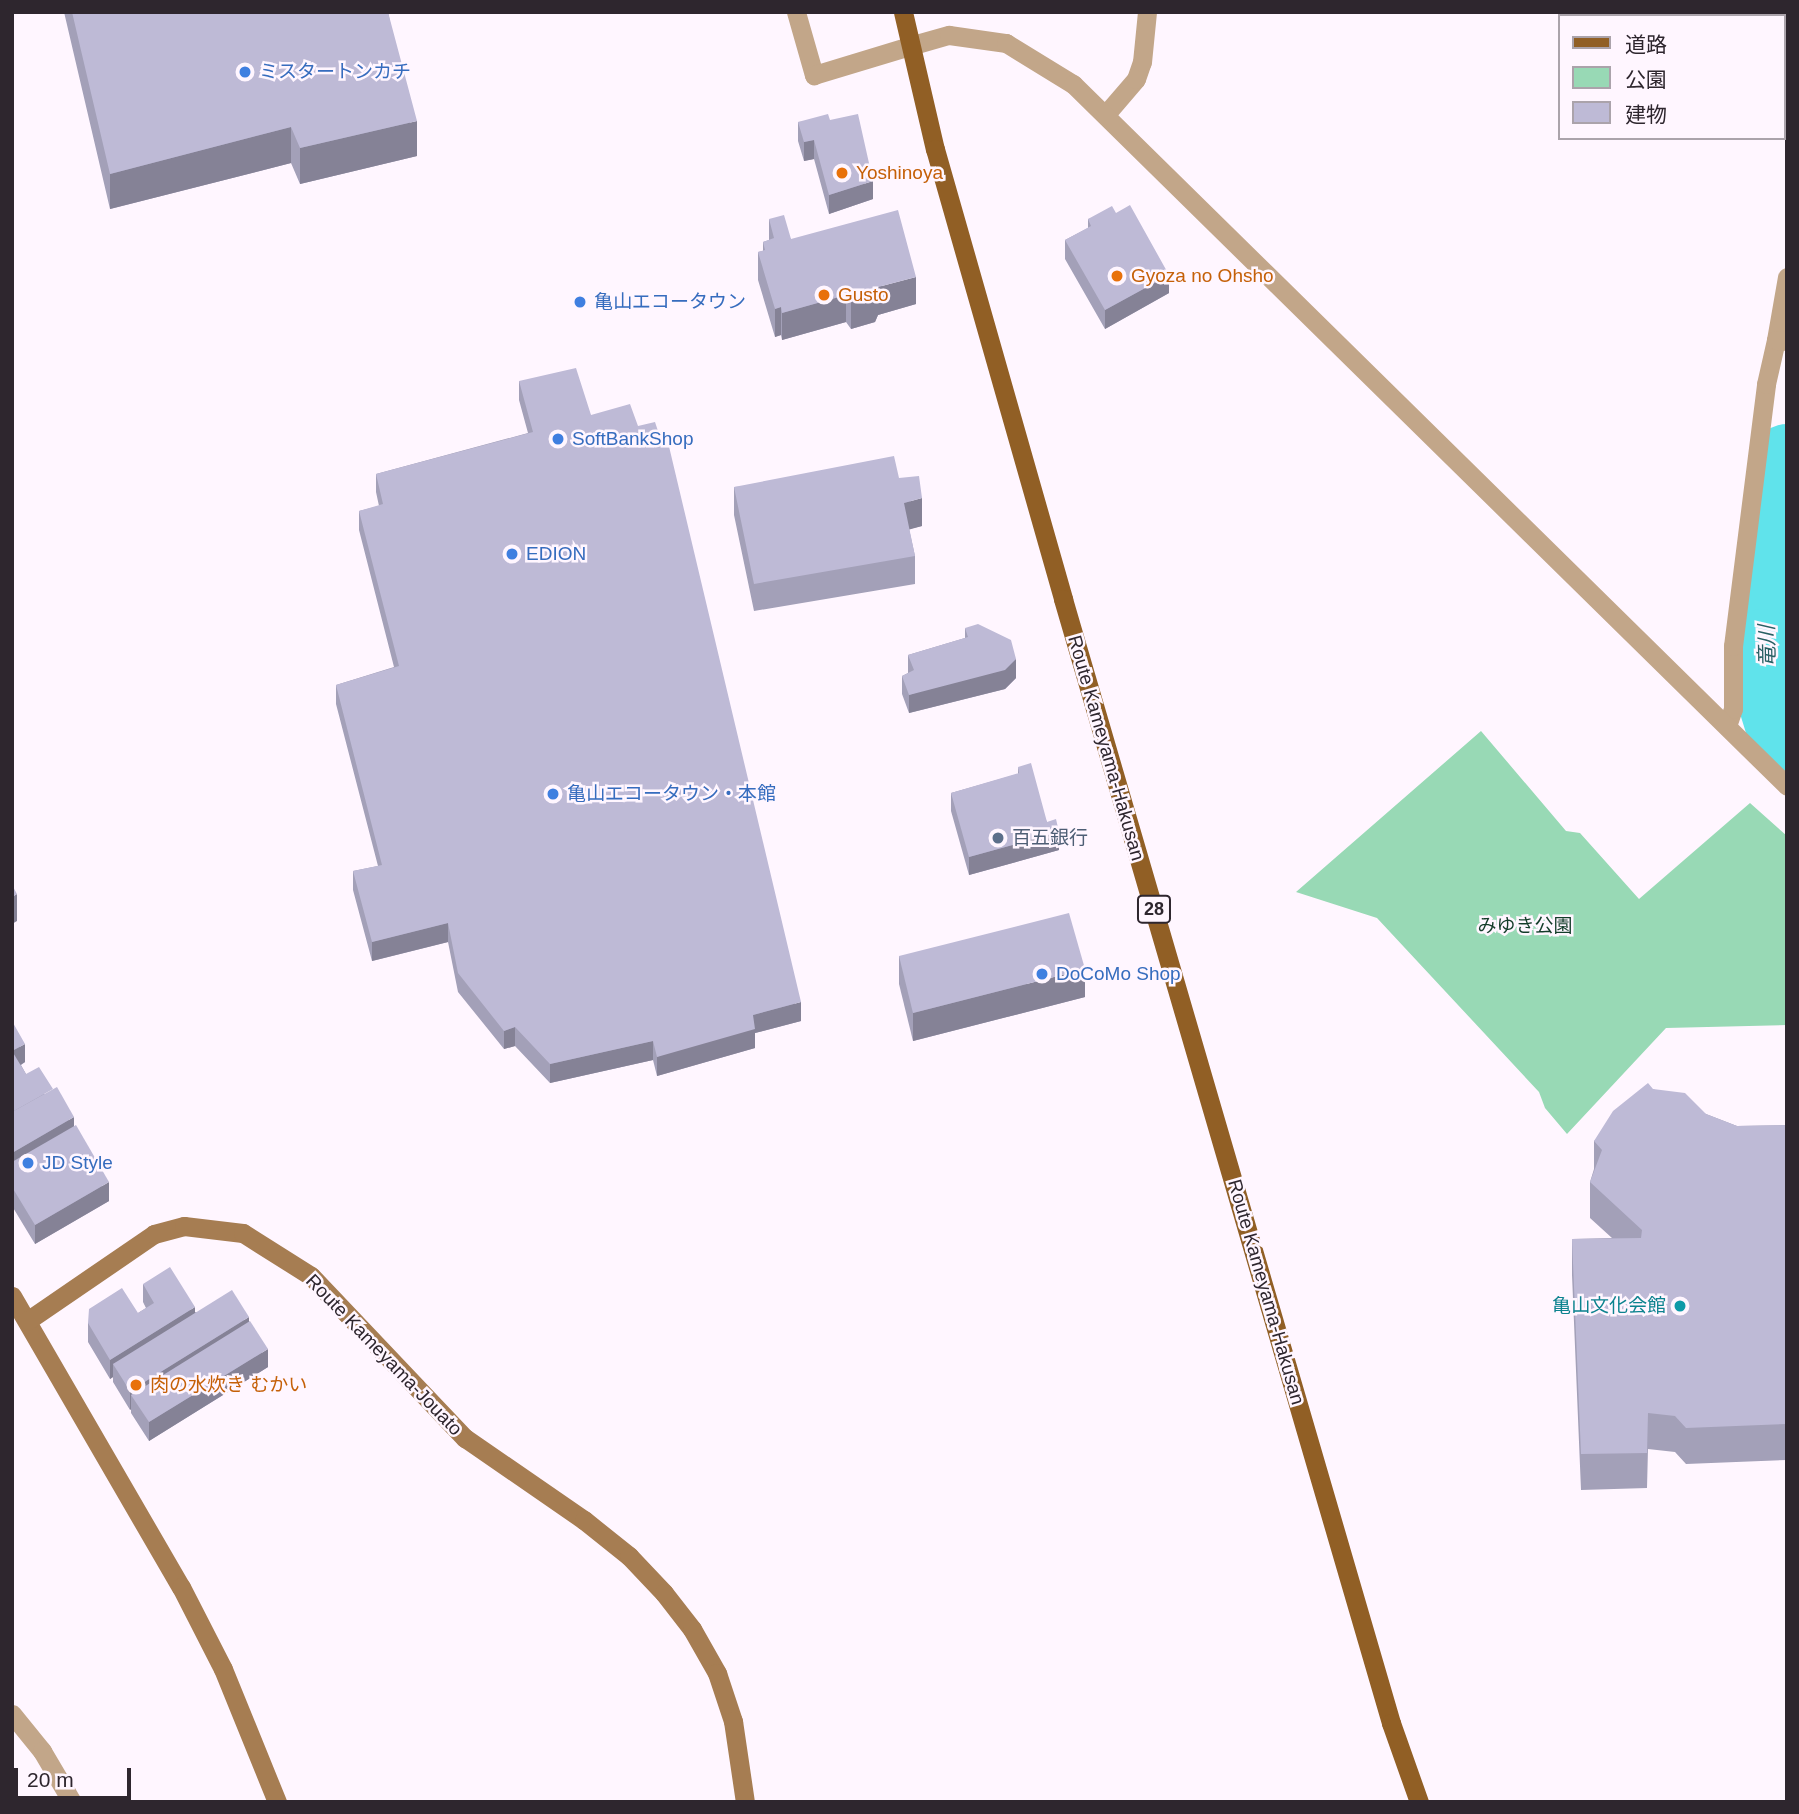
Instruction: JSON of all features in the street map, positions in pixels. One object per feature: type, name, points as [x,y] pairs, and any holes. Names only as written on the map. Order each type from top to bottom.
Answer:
[{"type":"main road","name":"Route Kameyama-Hakusan","points":[[903,12],[935,149],[1066,611],[1387,1710],[1419,1802]]},
{"type":"main road","name":"Route Kameyama-Jouato","points":[[19,1323],[154,1234],[184,1226],[243,1233],[311,1276],[465,1438],[584,1520],[629,1556],[664,1593],[692,1629],[717,1673],[733,1721],[745,1802]]},
{"type":"main road","points":[[12,1296],[19,1323],[187,1599],[223,1669],[277,1802]]},
{"type":"street","points":[[796,12],[814,75],[949,35],[1006,43],[1051,68],[1105,114],[1787,786]]},
{"type":"street","points":[[1105,114],[1136,79],[1142,62],[1147,12]]},
{"type":"street","points":[[1727,726],[1733,709],[1733,646],[1766,383],[1781,341],[1787,277]]},
{"type":"street","points":[[12,1714],[42,1751],[72,1802]]},
{"type":"green space","name":"みゆき公園","points":[[1481,731],[1566,831],[1580,833],[1639,899],[1750,803],[1787,836],[1787,1025],[1666,1028],[1567,1134],[1545,1108],[1539,1092],[1377,918],[1296,892]]},
{"type":"building","points":[[72,12],[388,12],[417,121],[300,148],[291,127],[110,174]]},
{"type":"building","points":[[828,114],[830,120],[858,114],[873,181],[829,195],[814,140],[804,142],[798,122]]},
{"type":"building","name":"Gyoza no Ohsho","points":[[1130,205],[1169,275],[1105,310],[1065,240],[1091,226],[1088,219],[1112,206],[1116,213]]},
{"type":"building","points":[[898,210],[916,277],[878,287],[875,295],[851,302],[846,295],[782,313],[781,307],[775,309],[758,252],[765,250],[763,242],[774,238],[769,219],[784,215],[791,239]]},
{"type":"building","name":"亀山エコータウン・本館","points":[[576,368],[591,415],[630,404],[638,426],[655,422],[661,440],[667,438],[801,1002],[753,1015],[755,1029],[657,1057],[653,1041],[550,1064],[515,1027],[504,1031],[458,973],[448,923],[372,942],[353,871],[382,865],[336,685],[399,666],[359,511],[383,504],[376,474],[533,432],[519,381]]},
{"type":"building","points":[[894,456],[899,478],[919,476],[922,498],[904,503],[915,556],[754,584],[734,487]]},
{"type":"building","points":[[978,624],[1011,640],[1016,659],[1005,670],[909,695],[902,676],[914,670],[908,655],[968,637],[965,628]]},
{"type":"building","points":[[1031,763],[1047,822],[1056,819],[1059,832],[969,857],[951,793],[1019,773],[1018,767]]},
{"type":"building","points":[[1069,913],[1085,969],[913,1013],[899,956]]},
{"type":"building","points":[[12,1021],[25,1044],[12,1051]]},
{"type":"building","points":[[12,1051],[26,1074],[39,1067],[53,1089],[12,1112]]},
{"type":"building","name":"亀山文化会館","points":[[1648,1083],[1653,1089],[1685,1093],[1706,1114],[1737,1126],[1787,1125],[1787,1424],[1686,1428],[1675,1416],[1648,1413],[1647,1453],[1581,1454],[1572,1239],[1641,1238],[1642,1230],[1590,1182],[1602,1150],[1594,1141],[1613,1111]]},
{"type":"building","points":[[57,1087],[74,1117],[12,1153],[12,1112]]},
{"type":"building","points":[[76,1125],[109,1182],[35,1225],[12,1187],[12,1162]]},
{"type":"building","points":[[170,1267],[195,1307],[110,1360],[88,1323],[89,1309],[122,1288],[138,1313],[154,1303],[143,1284]]},
{"type":"building","points":[[232,1290],[249,1317],[130,1391],[113,1364]]},
{"type":"building","points":[[250,1321],[268,1349],[149,1422],[131,1395]]},
{"type":"waterway","name":"竜川","points":[[1787,459],[1763,644],[1769,689],[1787,747]]},
{"type":"place","name":"ミスタートンカチ","points":[[245,72]]},
{"type":"place","name":"Yoshinoya","points":[[842,173]]},
{"type":"place","name":"Gyoza no Ohsho","points":[[1117,276]]},
{"type":"place","name":"Gusto","points":[[824,295]]},
{"type":"place","name":"亀山エコータウン","points":[[580,302]]},
{"type":"place","name":"SoftBankShop","points":[[558,439]]},
{"type":"place","name":"EDION","points":[[512,554]]},
{"type":"place","name":"亀山エコータウン・本館","points":[[553,794]]},
{"type":"place","name":"百五銀行","points":[[998,838]]},
{"type":"place","name":"DoCoMo Shop","points":[[1042,974]]},
{"type":"place","name":"JD Style","points":[[28,1163]]},
{"type":"place","name":"亀山文化会館","points":[[1680,1306]]},
{"type":"place","name":"肉の水炊き むかい","points":[[136,1385]]}]
